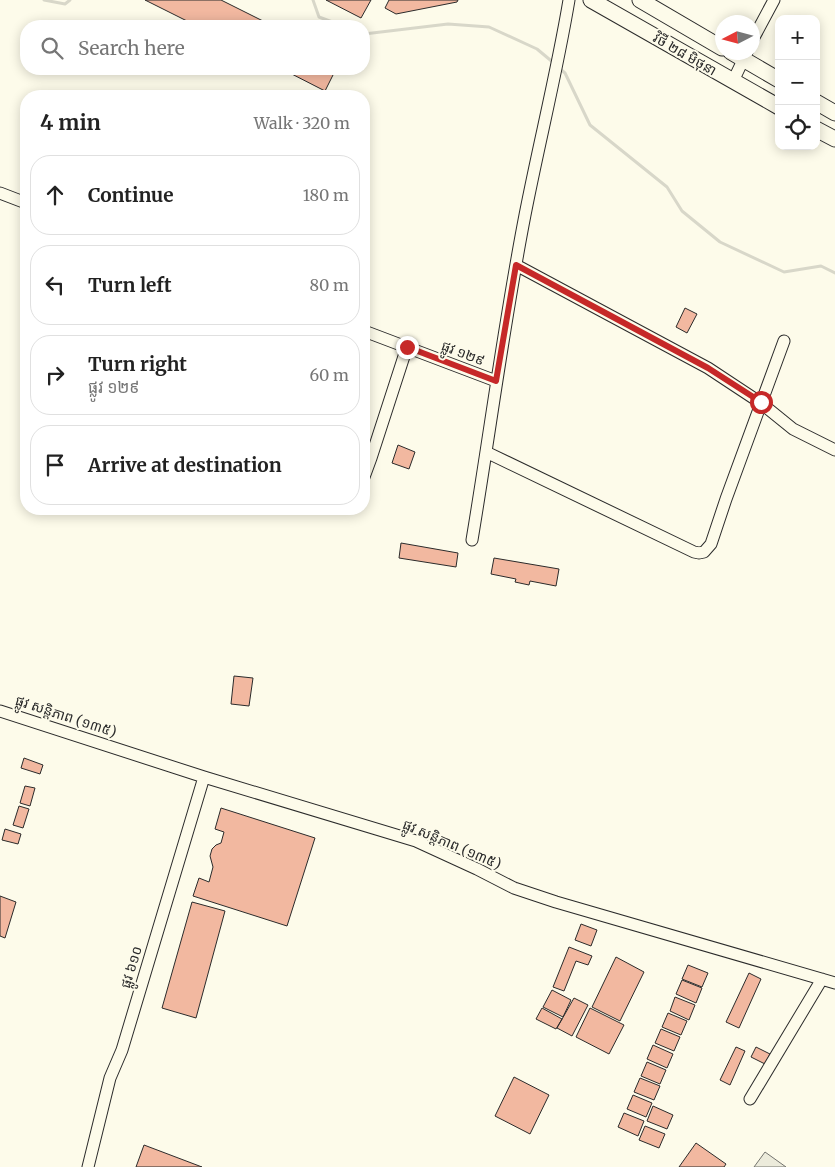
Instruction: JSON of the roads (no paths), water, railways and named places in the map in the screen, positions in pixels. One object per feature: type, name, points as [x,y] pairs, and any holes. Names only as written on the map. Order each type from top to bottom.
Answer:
[{"type":"main road","name":"វិថី ២៨ មិថុនា","points":[[592,0],[775,105]]},
{"type":"main road","points":[[640,0],[715,44]]},
{"type":"main road","points":[[748,60],[775,77]]},
{"type":"main road","points":[[820,104],[835,113]]},
{"type":"main road","points":[[820,130],[835,139]]},
{"type":"street","points":[[472,540],[516,265],[570,0]]},
{"type":"street","points":[[760,26],[774,0]]},
{"type":"street","points":[[733,81],[739,60]]},
{"type":"street","points":[[0,193],[20,201]]},
{"type":"street","points":[[516,265],[708,368],[761,402],[793,429],[835,450]]},
{"type":"street","name":"ផ្លូវ ១២៩","points":[[370,333],[496,381]]},
{"type":"street","points":[[486,452],[694,552],[704,552],[711,544],[784,341]]},
{"type":"street","points":[[370,461],[407,347]]},
{"type":"street","name":"ផ្លូវ សន្តិភាព (១៣៥)","points":[[0,711],[204,777],[416,842],[514,888],[556,902],[835,983]]},
{"type":"street","name":"ផ្លូវ ៦១០","points":[[88,1167],[110,1078],[122,1050],[204,777]]},
{"type":"street","points":[[750,1099],[822,979]]},
{"type":"waterway","points":[[44,0],[65,4],[70,0]]},
{"type":"waterway","points":[[313,0],[319,17],[327,20]]},
{"type":"waterway","points":[[370,33],[448,24],[489,27],[537,49],[555,64]]},
{"type":"waterway","points":[[559,68],[565,73],[590,125],[667,187],[682,211],[720,242],[784,272],[821,266],[835,273]]}]
